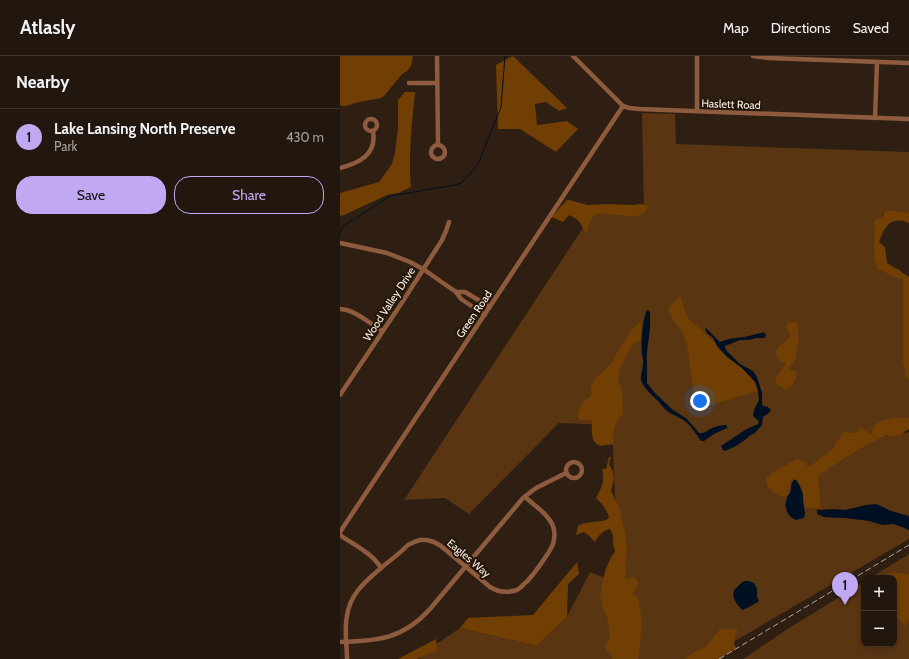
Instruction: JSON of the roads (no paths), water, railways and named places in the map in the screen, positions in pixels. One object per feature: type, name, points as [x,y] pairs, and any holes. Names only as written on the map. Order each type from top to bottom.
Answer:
[{"type":"street","points":[[437,56],[438,145]]},
{"type":"street","points":[[573,56],[623,106]]},
{"type":"street","points":[[697,56],[697,111]]},
{"type":"street","points":[[753,56],[768,58],[909,63]]},
{"type":"street","points":[[875,118],[877,62]]},
{"type":"street","points":[[409,83],[437,82]]},
{"type":"street","name":"Haslett Road","points":[[623,106],[639,109],[909,119]]},
{"type":"street","name":"Green Road","points":[[340,532],[623,106]]},
{"type":"street","points":[[340,168],[354,164],[366,156],[372,146],[374,138],[373,131]]},
{"type":"street","name":"Wood Valley Drive","points":[[340,395],[442,240],[449,222]]},
{"type":"street","points":[[340,243],[376,250],[410,262],[423,269],[456,292],[461,300],[485,315]]},
{"type":"street","points":[[456,292],[465,292],[490,308]]},
{"type":"street","points":[[340,309],[353,312],[382,331]]},
{"type":"street","points":[[340,642],[384,639],[409,628],[426,614],[525,497],[536,488],[566,473]]},
{"type":"street","name":"Eagles Way","points":[[347,659],[346,620],[351,602],[356,593],[362,584],[408,545],[414,542],[424,540],[438,544],[490,587],[499,591],[514,591],[526,583],[551,548],[554,541],[554,534],[552,523],[547,516],[525,497]]},
{"type":"street","points":[[340,536],[371,556],[381,568]]},
{"type":"water","points":[[647,310],[650,312],[650,328],[647,352],[647,383],[673,410],[687,419],[699,433],[718,426],[727,426],[727,428],[704,441],[701,441],[686,422],[667,411],[648,392],[642,383],[642,334]]},
{"type":"water","points":[[706,328],[720,342],[761,333],[765,333],[766,336],[764,338],[740,340],[725,346],[726,350],[740,364],[753,371],[757,377],[762,392],[762,404],[771,410],[763,417],[762,425],[755,433],[736,446],[725,451],[721,446],[745,430],[758,424],[759,421],[753,416],[759,400],[758,391],[755,382],[743,369],[726,356],[717,346],[713,338],[707,333]]},
{"type":"water","points":[[794,480],[796,480],[802,491],[805,512],[804,518],[797,520],[789,515],[786,508],[787,497],[790,493]]},
{"type":"water","points":[[876,504],[891,511],[909,516],[909,530],[893,524],[882,525],[869,521],[824,517],[817,514],[820,510],[845,510]]},
{"type":"water","points":[[744,581],[754,583],[757,589],[757,597],[759,601],[742,610],[735,601],[734,590]]},
{"type":"waterway","points":[[340,234],[342,227],[390,196],[455,185],[461,183],[471,173],[478,164],[501,107],[505,56]]},
{"type":"railway","points":[[719,659],[909,545]]},
{"type":"place","name":"Lake Lansing North Preserve","points":[[845,605]]}]
